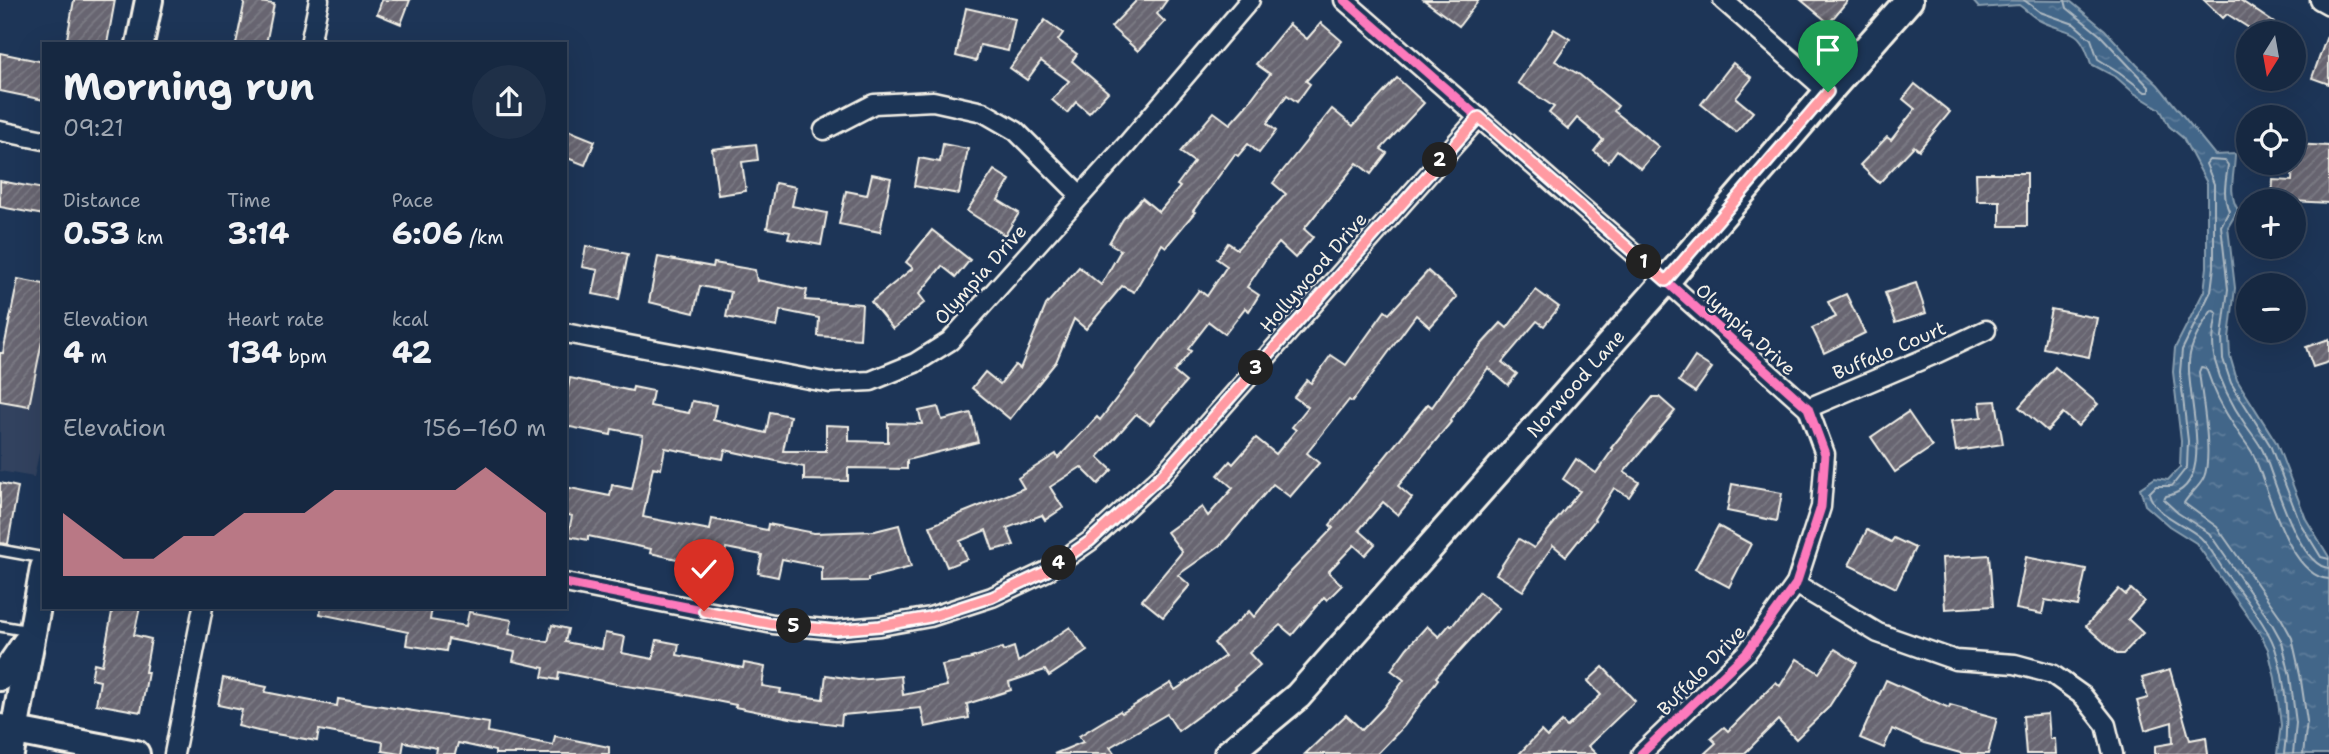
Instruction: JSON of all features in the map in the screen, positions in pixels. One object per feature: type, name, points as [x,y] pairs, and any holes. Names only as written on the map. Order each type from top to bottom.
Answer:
[{"type":"street","points":[[140,42],[149,0]]},
{"type":"street","points":[[310,42],[319,0]]},
{"type":"street","name":"Olympia Drive","points":[[567,333],[830,383],[871,381],[915,363],[950,341],[1128,143],[1250,0]]},
{"type":"street","name":"Olympia Drive","points":[[1344,0],[1808,408]]},
{"type":"street","points":[[1723,0],[1828,92]]},
{"type":"street","name":"Norwood Lane","points":[[1228,754],[1298,696],[1666,281],[1909,0]]},
{"type":"street","points":[[2320,0],[2329,5]]},
{"type":"street","points":[[824,130],[874,104],[933,101],[983,112],[1016,131],[1080,195]]},
{"type":"street","name":"Hollywood Drive","points":[[567,583],[773,624],[835,630],[880,626],[930,617],[992,597],[1047,571],[1090,541],[1162,475],[1479,117]]},
{"type":"street","points":[[0,131],[42,140]]},
{"type":"street","name":"Buffalo Court","points":[[1808,408],[1986,330]]},
{"type":"street","name":"Buffalo Drive","points":[[1641,754],[1747,652],[1796,584],[1821,508],[1825,454],[1808,408]]},
{"type":"street","points":[[42,579],[8,737],[136,754]]},
{"type":"street","points":[[1796,584],[1878,633],[1955,660],[2015,664],[2052,674],[2084,696],[2106,724],[2113,754]]},
{"type":"street","points":[[174,754],[203,609]]},
{"type":"street","points":[[0,677],[32,634]]},
{"type":"lane","points":[[0,550],[42,558]]},
{"type":"lane","points":[[0,626],[32,634]]},
{"type":"shaded area","points":[[0,342],[42,351],[42,439],[34,477],[0,471]]},
{"type":"water","points":[[1972,0],[2070,1],[2105,30],[2158,85],[2215,155],[2235,154],[2232,189],[2236,213],[2228,227],[2235,288],[2229,338],[2230,356],[2237,380],[2276,442],[2306,519],[2329,557],[2329,754],[2277,754],[2281,725],[2268,649],[2259,632],[2196,543],[2169,526],[2145,505],[2140,488],[2155,478],[2168,480],[2180,467],[2181,441],[2173,372],[2175,348],[2204,291],[2207,267],[2207,183],[2183,138],[2169,126],[2160,109],[2134,93],[2116,77],[2091,64],[2082,42],[2072,32],[2037,19],[2019,5],[1979,8]]},
{"type":"building","points":[[74,0],[115,0],[107,42],[66,42]]},
{"type":"building","points":[[245,0],[274,4],[266,42],[236,42]]},
{"type":"building","points":[[382,0],[410,0],[401,24],[377,14]]},
{"type":"building","points":[[1137,0],[1167,0],[1157,14],[1165,22],[1138,51],[1111,27]]},
{"type":"building","points":[[1424,0],[1479,0],[1459,26]]},
{"type":"building","points":[[1801,0],[1848,0],[1829,23]]},
{"type":"building","points":[[2204,0],[2240,0],[2271,21],[2238,21],[2227,14],[2223,18]]},
{"type":"building","points":[[966,8],[1015,19],[1008,51],[980,45],[976,61],[956,56]]},
{"type":"building","points":[[1045,20],[1063,33],[1058,40],[1077,54],[1072,61],[1108,92],[1089,113],[1076,102],[1067,113],[1052,100],[1069,81],[1041,61],[1027,80],[1010,68]]},
{"type":"building","points":[[1321,23],[1342,41],[1306,81],[1310,84],[1297,102],[1287,95],[1267,123],[1276,131],[1259,153],[1248,144],[1238,156],[1235,154],[1193,211],[1195,212],[1166,247],[1162,244],[1134,292],[1122,286],[1086,329],[1074,319],[1056,362],[1010,419],[972,388],[985,372],[1000,384],[1015,365],[1020,369],[1046,305],[1079,267],[1101,285],[1121,250],[1109,243],[1123,219],[1142,198],[1159,212],[1180,187],[1177,185],[1194,162],[1180,152],[1214,112],[1230,124],[1246,106],[1270,74],[1256,64],[1289,24],[1307,39]]},
{"type":"building","points":[[1554,29],[1570,39],[1555,61],[1580,75],[1618,106],[1614,111],[1659,147],[1641,169],[1617,150],[1608,162],[1594,151],[1603,140],[1577,118],[1568,129],[1549,113],[1554,107],[1518,83]]},
{"type":"building","points":[[2329,36],[2329,84],[2312,78]]},
{"type":"building","points":[[0,53],[42,62],[42,100],[0,91]]},
{"type":"building","points":[[1733,63],[1752,78],[1736,98],[1753,112],[1736,132],[1701,104]]},
{"type":"building","points":[[1397,78],[1424,103],[1381,149],[1387,153],[1371,174],[1357,163],[1304,229],[1313,237],[1295,258],[1279,243],[1267,257],[1247,287],[1259,295],[1249,311],[1245,308],[1225,334],[1209,322],[1174,372],[1186,382],[1150,424],[1136,414],[1098,457],[1112,470],[1098,484],[1081,467],[1050,487],[1063,508],[1045,520],[1042,515],[1007,528],[1014,545],[993,550],[986,530],[960,541],[967,559],[947,567],[930,526],[1024,488],[1018,478],[1056,454],[1058,458],[1097,417],[1100,420],[1199,290],[1207,296],[1227,266],[1217,259],[1228,243],[1237,249],[1286,194],[1273,183],[1332,109],[1353,126]]},
{"type":"building","points":[[1915,84],[1950,112],[1919,150],[1914,146],[1879,183],[1860,165],[1887,137],[1891,140],[1915,109],[1903,99]]},
{"type":"building","points":[[567,130],[595,141],[585,165],[567,158]]},
{"type":"building","points":[[756,144],[758,160],[742,162],[746,191],[718,195],[712,149]]},
{"type":"building","points":[[943,144],[968,149],[959,194],[914,186],[919,158],[940,162]]},
{"type":"building","points":[[2306,145],[2329,146],[2329,203],[2306,202],[2306,189],[2273,189],[2273,180],[2292,181],[2292,175],[2306,175]]},
{"type":"building","points":[[994,170],[1010,180],[998,200],[1019,213],[1005,235],[967,211]]},
{"type":"building","points":[[1976,173],[2027,173],[2027,226],[2000,226],[2000,201],[1977,201]]},
{"type":"building","points":[[872,174],[891,178],[880,232],[839,224],[846,191],[867,195]]},
{"type":"building","points":[[0,181],[42,189],[42,215],[0,207]]},
{"type":"building","points":[[775,183],[796,187],[792,206],[827,213],[821,245],[788,239],[790,232],[767,228]]},
{"type":"building","points":[[932,230],[970,260],[956,277],[942,266],[919,294],[925,302],[893,329],[871,302],[913,268],[906,262]]},
{"type":"building","points":[[586,246],[628,254],[619,299],[593,294],[598,270],[582,267]]},
{"type":"building","points":[[658,257],[713,267],[714,263],[755,270],[757,282],[807,290],[805,300],[862,304],[860,339],[818,336],[819,318],[780,310],[777,327],[726,317],[731,292],[700,286],[694,313],[649,302]]},
{"type":"building","points":[[1428,271],[1457,297],[1430,327],[1416,315],[1352,402],[1349,400],[1307,453],[1319,463],[1290,497],[1273,484],[1223,543],[1178,575],[1190,585],[1163,617],[1142,600],[1182,552],[1167,532],[1202,507],[1208,516],[1233,488],[1218,475],[1230,461],[1233,464],[1256,438],[1276,454],[1296,430],[1292,427],[1308,407],[1294,397],[1307,380],[1311,383],[1331,355],[1346,365],[1385,311],[1389,314]]},
{"type":"building","points":[[18,279],[42,284],[42,341],[29,406],[0,401],[0,353],[3,353]]},
{"type":"building","points":[[1916,283],[1926,313],[1895,323],[1885,293]]},
{"type":"building","points":[[1536,290],[1559,307],[1544,326],[1537,321],[1502,362],[1517,374],[1508,385],[1488,368],[1451,422],[1398,486],[1412,498],[1398,515],[1383,502],[1359,530],[1375,544],[1365,555],[1354,545],[1328,572],[1342,585],[1327,600],[1324,597],[1292,635],[1280,625],[1249,653],[1260,665],[1236,688],[1178,731],[1167,714],[1110,747],[1115,754],[1054,754],[1083,742],[1079,736],[1171,683],[1175,690],[1225,656],[1214,643],[1249,611],[1254,617],[1287,576],[1333,528],[1330,525],[1428,404],[1432,407],[1459,369],[1501,323],[1507,328]]},
{"type":"building","points":[[1846,294],[1865,333],[1824,353],[1812,328],[1836,317],[1828,302]]},
{"type":"building","points":[[2051,309],[2097,318],[2089,357],[2043,348]]},
{"type":"building","points":[[2329,339],[2329,362],[2313,367],[2306,347]]},
{"type":"building","points":[[1695,357],[1712,368],[1695,392],[1679,381]]},
{"type":"building","points":[[2055,367],[2098,404],[2078,426],[2063,413],[2047,431],[2019,407]]},
{"type":"building","points":[[570,378],[632,391],[633,387],[653,391],[650,406],[689,413],[692,401],[716,405],[713,420],[766,433],[770,412],[790,416],[783,451],[826,451],[826,425],[849,426],[849,441],[888,442],[888,423],[922,424],[919,411],[938,407],[942,420],[971,413],[978,442],[907,460],[907,469],[848,468],[848,481],[804,480],[804,467],[725,450],[723,459],[665,448],[661,469],[653,467],[643,517],[710,530],[712,519],[767,530],[768,524],[814,533],[875,531],[899,525],[911,567],[868,578],[868,581],[822,582],[822,567],[782,559],[778,577],[758,573],[762,555],[726,548],[722,569],[650,553],[651,549],[588,536],[588,540],[568,536],[572,516],[567,515],[567,487],[610,496],[612,485],[632,489],[643,435],[612,429],[611,435],[567,426]]},
{"type":"building","points":[[1653,397],[1659,397],[1675,411],[1624,472],[1639,482],[1629,497],[1614,488],[1595,520],[1566,556],[1553,545],[1523,591],[1496,574],[1519,539],[1534,548],[1580,491],[1563,479],[1576,459],[1596,473],[1613,449],[1611,448]]},
{"type":"building","points":[[1996,401],[2003,444],[1956,451],[1951,421],[1982,417],[1980,402]]},
{"type":"building","points":[[1908,412],[1932,447],[1895,472],[1871,437]]},
{"type":"building","points":[[0,483],[18,487],[8,544],[0,543]]},
{"type":"building","points":[[1732,484],[1782,493],[1777,521],[1727,511]]},
{"type":"building","points":[[1718,526],[1751,544],[1729,587],[1695,569]]},
{"type":"building","points":[[1867,530],[1891,542],[1894,538],[1915,548],[1896,588],[1849,565]]},
{"type":"building","points":[[1989,555],[1993,606],[1945,609],[1942,558]]},
{"type":"building","points":[[2026,557],[2086,569],[2078,606],[2045,600],[2042,614],[2016,609]]},
{"type":"building","points":[[2119,589],[2126,595],[2131,589],[2144,601],[2128,619],[2143,633],[2123,654],[2117,654],[2086,626]]},
{"type":"building","points":[[1479,592],[1499,608],[1436,677],[1438,679],[1404,726],[1377,754],[1305,754],[1346,715],[1362,730],[1404,680],[1391,670],[1407,648],[1427,626],[1439,637],[1450,624],[1452,626]]},
{"type":"building","points":[[113,609],[140,609],[134,635],[151,639],[141,712],[96,704],[100,681],[91,679],[94,663],[102,665]]},
{"type":"building","points":[[321,609],[432,609],[430,620],[466,626],[469,612],[512,620],[509,634],[548,642],[552,625],[568,629],[565,642],[602,649],[605,633],[625,637],[622,653],[653,659],[657,640],[679,644],[677,655],[743,668],[744,663],[765,667],[762,686],[781,689],[780,693],[823,699],[826,675],[858,680],[901,676],[903,695],[947,686],[942,665],[1014,647],[1018,662],[1070,627],[1087,651],[1049,676],[1045,670],[1009,682],[1011,690],[967,704],[969,718],[925,727],[921,708],[842,715],[841,725],[795,719],[671,692],[559,672],[558,680],[542,677],[544,668],[513,661],[515,652],[448,639],[446,651],[406,645],[408,632],[320,614]]},
{"type":"building","points":[[1835,649],[1857,663],[1828,708],[1796,739],[1778,720],[1744,754],[1704,754],[1716,743],[1711,738],[1724,727],[1728,731],[1776,682],[1780,686],[1797,659],[1819,673]]},
{"type":"building","points":[[1603,667],[1635,701],[1588,746],[1596,754],[1519,754],[1541,731],[1547,737],[1562,722],[1567,727],[1601,695],[1588,681]]},
{"type":"building","points":[[2170,670],[2190,740],[2206,737],[2208,754],[2155,754],[2155,746],[2173,743],[2172,722],[2145,730],[2137,701],[2148,698],[2142,678]]},
{"type":"building","points":[[223,678],[267,687],[265,692],[337,706],[338,699],[489,723],[488,732],[553,745],[555,736],[609,747],[609,754],[495,754],[495,751],[458,743],[455,754],[436,754],[437,748],[404,742],[400,754],[382,751],[383,742],[319,730],[317,741],[258,731],[238,726],[242,710],[218,705]]},
{"type":"building","points":[[1886,680],[1949,708],[1950,705],[1997,718],[1988,754],[1964,754],[1924,743],[1892,729],[1884,748],[1860,738]]},
{"type":"building","points":[[2048,714],[2050,739],[2055,739],[2056,754],[2026,754],[2023,716]]},
{"type":"cycle path","points":[[1344,0],[1808,408],[1825,454],[1821,507],[1796,584],[1747,652],[1641,754]]},
{"type":"cycle path","points":[[567,583],[773,624],[835,630],[880,626],[930,617],[992,597],[1047,571],[1090,541],[1162,475],[1479,117]]},
{"type":"route","points":[[704,611],[773,624],[835,630],[880,626],[930,617],[992,597],[1047,571],[1090,541],[1162,475],[1479,117],[1666,281],[1828,92]]}]
